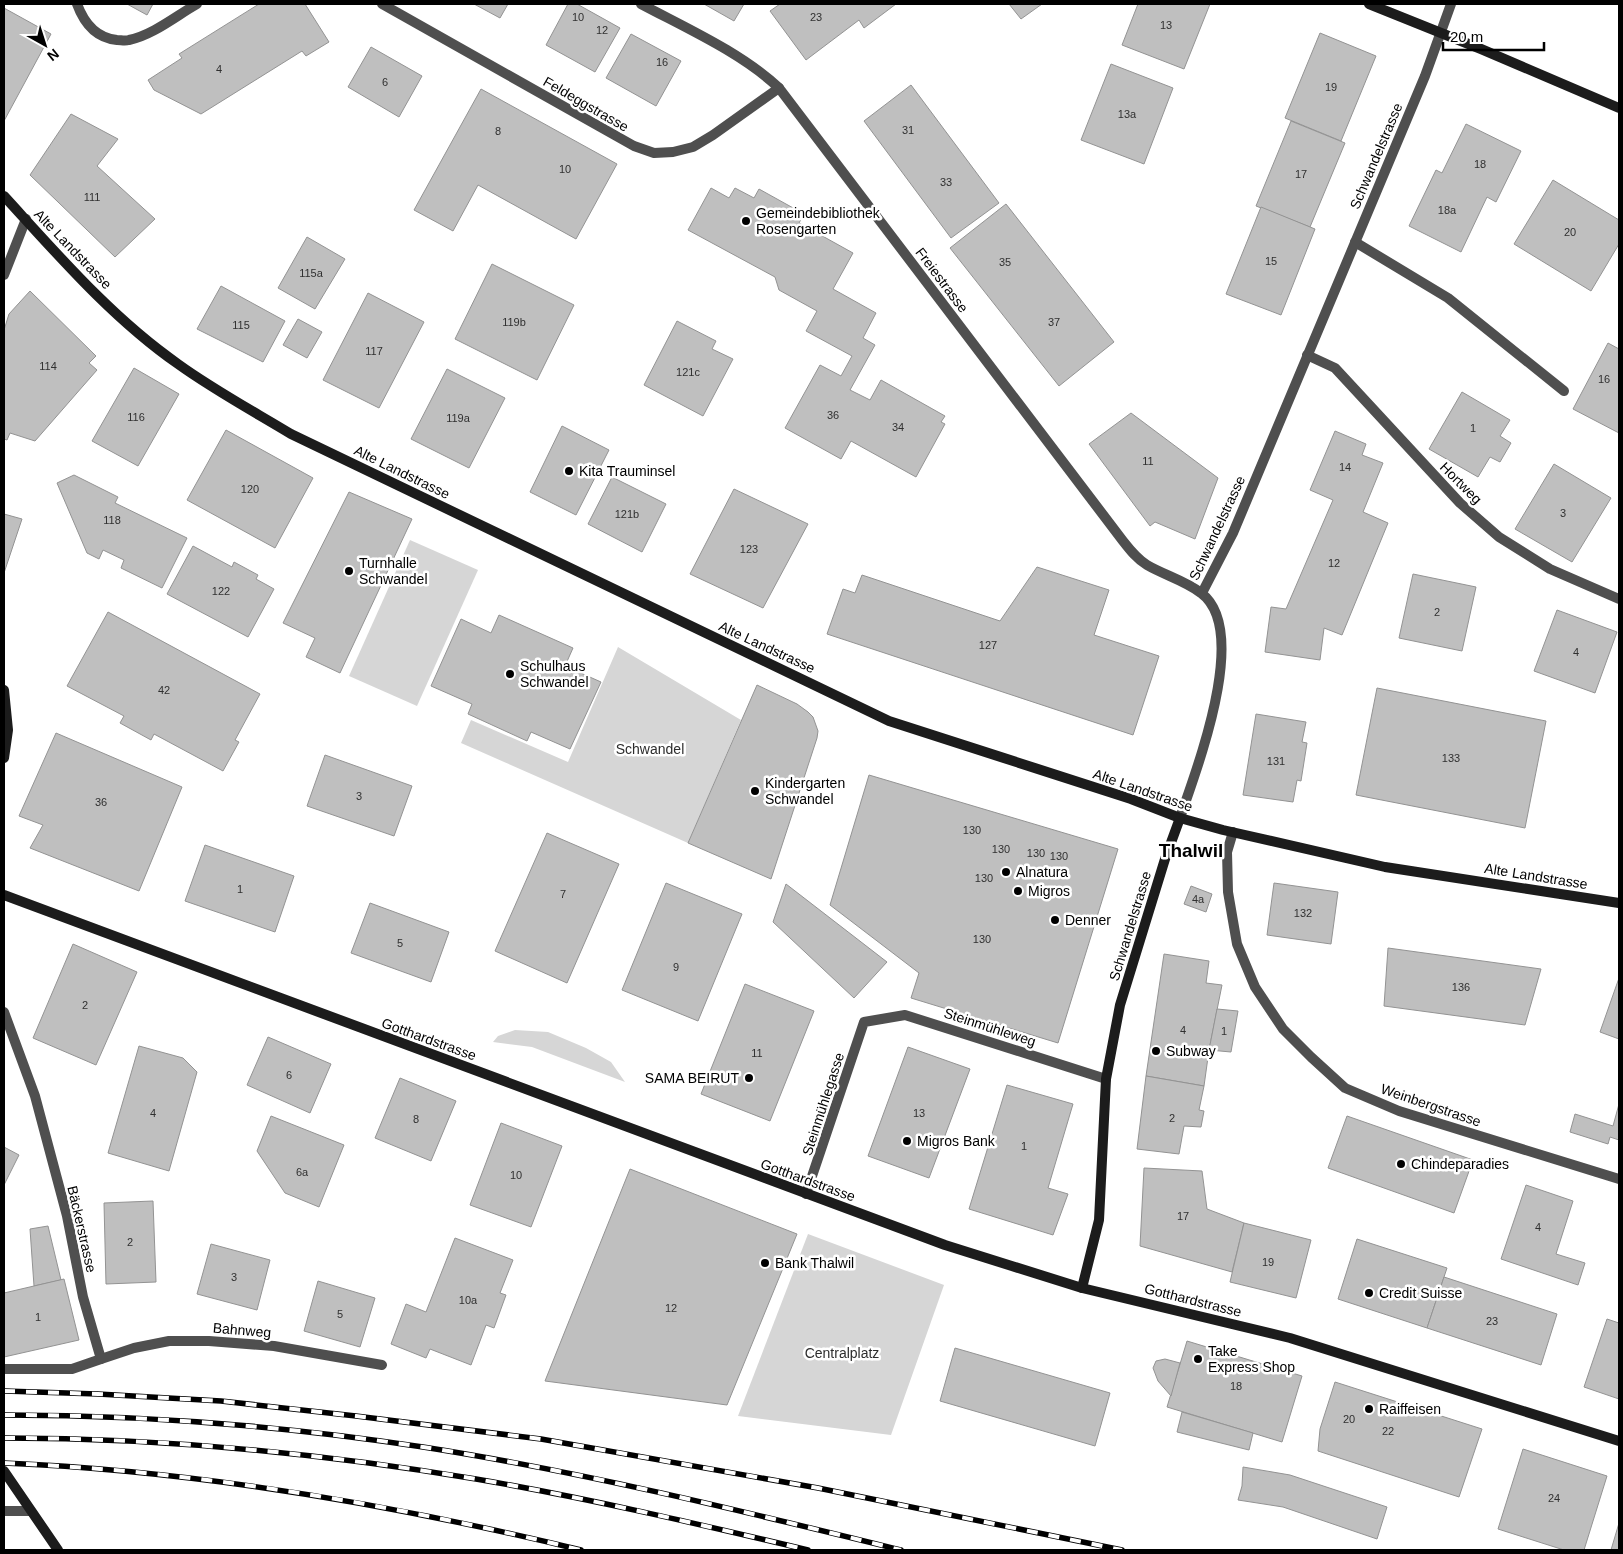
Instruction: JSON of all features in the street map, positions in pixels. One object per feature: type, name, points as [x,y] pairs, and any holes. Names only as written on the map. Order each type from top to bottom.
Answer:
[{"type":"street","points":[[78,4],[81,16],[93,31],[107,39],[128,41],[153,30],[197,4]]},
{"type":"street","name":"Feldeggstrasse","points":[[382,4],[634,146],[654,153],[673,152],[693,147],[779,88]]},
{"type":"street","name":"Freiestrasse","points":[[641,4],[746,62],[764,74],[779,88],[1123,541],[1136,556],[1148,565],[1202,593]]},
{"type":"street","points":[[1369,4],[1481,48],[1619,108]]},
{"type":"street","name":"Schwandelstrasse","points":[[1082,1288],[1100,1220],[1106,1079],[1120,1004],[1165,859],[1206,739],[1219,681],[1223,648],[1221,627],[1214,608],[1202,593],[1233,532],[1425,76],[1450,4]]},
{"type":"street","name":"Alte Landstrasse","points":[[4,196],[80,278],[129,324],[177,364],[226,396],[291,434],[889,721],[1131,799],[1180,818],[1233,832],[1385,867],[1619,903]]},
{"type":"street","points":[[4,275],[26,220]]},
{"type":"street","points":[[1355,242],[1448,298],[1564,392]]},
{"type":"street","name":"Hortweg","points":[[1307,355],[1335,368],[1460,503],[1499,537],[1550,568],[1619,599]]},
{"type":"street","points":[[4,690],[8,730],[4,758]]},
{"type":"street","name":"Weinbergstrasse","points":[[1233,832],[1227,852],[1228,892],[1237,944],[1255,987],[1283,1029],[1310,1057],[1346,1088],[1398,1111],[1619,1179]]},
{"type":"street","name":"Gotthardstrasse","points":[[4,895],[945,1245],[1082,1288],[1290,1338],[1619,1441]]},
{"type":"street","name":"Bäckerstrasse","points":[[4,1012],[35,1096],[66,1216],[83,1297],[101,1358]]},
{"type":"street","name":"Steinmühleweg","points":[[864,1022],[906,1015],[1106,1079]]},
{"type":"street","name":"Steinmühlegasse","points":[[806,1194],[864,1022]]},
{"type":"street","name":"Bahnweg","points":[[101,1358],[134,1348],[169,1341],[209,1341],[274,1346],[382,1365]]},
{"type":"street","points":[[4,1368],[72,1369],[101,1358]]},
{"type":"street","points":[[4,1471],[58,1550]]},
{"type":"street","points":[[4,1511],[30,1511]]},
{"type":"green space","points":[[410,540],[478,570],[417,706],[349,676]]},
{"type":"green space","name":"Schwandel","points":[[618,647],[741,720],[688,843],[461,743],[471,720],[568,762]]},
{"type":"green space","points":[[515,1030],[548,1032],[586,1048],[611,1062],[625,1082],[532,1047],[493,1042],[498,1036]]},
{"type":"green space","name":"Centralplatz","points":[[808,1234],[944,1285],[891,1435],[738,1416]]},
{"type":"building","points":[[127,4],[153,4],[147,15]]},
{"type":"building","points":[[259,4],[305,4],[329,42],[306,56],[302,51],[201,114],[154,90],[148,80],[182,58],[179,54]]},
{"type":"building","points":[[474,4],[508,4],[500,18]]},
{"type":"building","points":[[568,4],[577,4],[620,28],[595,72],[546,45]]},
{"type":"building","points":[[704,4],[744,4],[734,21]]},
{"type":"building","points":[[780,4],[896,4],[864,28],[859,20],[806,60],[770,11]]},
{"type":"building","points":[[1009,4],[1042,4],[1021,19]]},
{"type":"building","points":[[1138,4],[1210,4],[1184,69],[1122,45]]},
{"type":"building","points":[[4,8],[51,34],[4,121]]},
{"type":"building","points":[[1320,33],[1376,56],[1341,141],[1285,118]]},
{"type":"building","points":[[631,34],[681,61],[656,106],[606,78]]},
{"type":"building","points":[[371,47],[422,76],[399,117],[348,87]]},
{"type":"building","points":[[1111,64],[1173,88],[1144,164],[1081,140]]},
{"type":"building","points":[[911,85],[999,203],[951,238],[864,121]]},
{"type":"building","points":[[481,89],[617,164],[576,239],[478,185],[453,231],[414,210]]},
{"type":"building","points":[[71,114],[118,139],[97,166],[155,219],[115,257],[30,175]]},
{"type":"building","points":[[1291,121],[1345,143],[1310,227],[1256,206]]},
{"type":"building","points":[[1466,124],[1521,151],[1496,202],[1487,197],[1461,252],[1409,226],[1436,170],[1442,173]]},
{"type":"building","points":[[1553,180],[1619,220],[1619,244],[1591,291],[1514,244]]},
{"type":"building","points":[[711,188],[729,198],[735,188],[754,198],[759,189],[804,214],[799,223],[853,253],[833,289],[876,313],[863,338],[875,345],[850,390],[870,400],[881,380],[945,416],[941,422],[945,424],[916,477],[851,441],[841,459],[785,428],[820,365],[841,376],[852,356],[806,331],[817,311],[779,290],[775,277],[688,230]]},
{"type":"building","points":[[1006,204],[1114,342],[1059,386],[950,248]]},
{"type":"building","points":[[1261,207],[1315,229],[1281,315],[1226,294]]},
{"type":"building","points":[[307,237],[345,259],[315,309],[278,288]]},
{"type":"building","points":[[492,264],[574,305],[537,380],[455,339]]},
{"type":"building","points":[[221,286],[285,321],[263,362],[197,329]]},
{"type":"building","points":[[30,291],[96,356],[89,363],[97,370],[35,441],[10,433],[7,440],[4,439],[4,330],[9,314]]},
{"type":"building","points":[[368,293],[424,322],[379,408],[323,380]]},
{"type":"building","points":[[298,319],[322,332],[307,358],[283,345]]},
{"type":"building","points":[[677,321],[716,341],[712,349],[733,359],[703,416],[644,385]]},
{"type":"building","points":[[1608,343],[1619,349],[1619,433],[1573,409]]},
{"type":"building","points":[[134,368],[179,394],[138,466],[92,441]]},
{"type":"building","points":[[447,369],[505,398],[469,468],[411,439]]},
{"type":"building","points":[[1462,392],[1510,420],[1500,436],[1511,443],[1500,462],[1490,457],[1478,477],[1429,449]]},
{"type":"building","points":[[1131,413],[1218,478],[1195,539],[1155,522],[1150,526],[1089,444]]},
{"type":"building","name":"Kita Trauminsel","points":[[562,426],[609,450],[576,515],[530,492]]},
{"type":"building","points":[[226,430],[313,478],[275,548],[187,500]]},
{"type":"building","points":[[1335,431],[1366,444],[1362,455],[1383,463],[1363,512],[1388,523],[1342,635],[1324,628],[1320,660],[1265,652],[1271,607],[1286,609],[1333,500],[1310,490]]},
{"type":"building","points":[[1554,464],[1611,498],[1572,562],[1515,529]]},
{"type":"building","points":[[74,475],[118,497],[115,503],[187,538],[162,588],[121,568],[124,560],[103,550],[99,559],[87,553],[57,483]]},
{"type":"building","points":[[612,477],[666,504],[642,552],[588,524]]},
{"type":"building","points":[[734,489],[808,524],[763,608],[690,574]]},
{"type":"building","name":"Turnhalle Schwandel","points":[[349,492],[412,519],[340,673],[306,657],[315,638],[283,623]]},
{"type":"building","points":[[4,514],[22,519],[4,573]]},
{"type":"building","points":[[193,546],[232,567],[234,562],[258,575],[256,579],[274,589],[248,637],[167,594]]},
{"type":"building","points":[[1037,567],[1109,590],[1094,635],[1159,656],[1133,735],[827,634],[843,589],[855,593],[862,575],[1000,621]]},
{"type":"building","points":[[1413,574],[1476,587],[1462,651],[1399,638]]},
{"type":"building","points":[[1557,610],[1617,632],[1595,693],[1534,671]]},
{"type":"building","points":[[108,612],[260,694],[235,740],[239,742],[223,771],[154,734],[151,740],[120,723],[124,716],[67,686]]},
{"type":"building","name":"Schulhaus Schwandel","points":[[499,615],[573,648],[565,666],[601,682],[570,749],[531,732],[527,741],[468,714],[472,704],[431,686],[461,619],[491,633]]},
{"type":"building","name":"Kindergarten Schwandel","points":[[757,685],[797,704],[808,712],[813,717],[818,731],[771,879],[688,843]]},
{"type":"building","points":[[1377,688],[1546,721],[1525,828],[1356,795]]},
{"type":"building","points":[[1256,714],[1306,722],[1302,742],[1307,743],[1301,781],[1297,780],[1293,802],[1243,795]]},
{"type":"building","points":[[56,733],[182,787],[139,891],[30,848],[43,825],[19,816]]},
{"type":"building","points":[[325,755],[412,786],[394,836],[307,806]]},
{"type":"building","points":[[869,775],[1118,849],[1058,1043],[911,998],[919,973],[830,905]]},
{"type":"building","points":[[547,833],[619,864],[567,983],[495,951]]},
{"type":"building","points":[[205,845],[294,876],[275,932],[185,901]]},
{"type":"building","points":[[666,883],[742,914],[698,1021],[622,990]]},
{"type":"building","points":[[1274,883],[1338,892],[1331,944],[1267,935]]},
{"type":"building","points":[[786,884],[887,962],[854,998],[773,922]]},
{"type":"building","points":[[1191,886],[1212,894],[1206,912],[1184,904]]},
{"type":"building","points":[[370,903],[449,932],[431,982],[351,953]]},
{"type":"building","points":[[73,944],[137,972],[96,1065],[33,1038]]},
{"type":"building","points":[[1388,948],[1541,969],[1525,1025],[1384,1006]]},
{"type":"building","points":[[1164,954],[1209,961],[1206,983],[1222,985],[1204,1086],[1146,1076]]},
{"type":"building","points":[[1619,978],[1619,1039],[1600,1032]]},
{"type":"building","points":[[745,984],[814,1011],[770,1121],[701,1094]]},
{"type":"building","points":[[1217,1009],[1238,1011],[1231,1052],[1209,1050]]},
{"type":"building","points":[[268,1037],[331,1064],[310,1113],[247,1085]]},
{"type":"building","points":[[139,1046],[183,1058],[197,1072],[169,1171],[108,1153]]},
{"type":"building","points":[[908,1047],[970,1069],[929,1178],[868,1156]]},
{"type":"building","points":[[1146,1076],[1204,1086],[1199,1110],[1204,1111],[1201,1127],[1184,1126],[1179,1154],[1137,1149]]},
{"type":"building","points":[[400,1078],[456,1101],[431,1161],[375,1138]]},
{"type":"building","points":[[1007,1085],[1073,1104],[1048,1188],[1068,1194],[1053,1235],[969,1209]]},
{"type":"building","points":[[1619,1104],[1619,1140],[1610,1137],[1608,1144],[1570,1132],[1575,1114],[1613,1126]]},
{"type":"building","points":[[271,1116],[344,1145],[319,1207],[285,1193],[257,1151]]},
{"type":"building","name":"Chindeparadies","points":[[1347,1116],[1473,1160],[1454,1213],[1328,1168]]},
{"type":"building","points":[[501,1123],[562,1146],[531,1227],[470,1205]]},
{"type":"building","points":[[4,1147],[19,1155],[4,1185]]},
{"type":"building","points":[[1144,1168],[1202,1171],[1207,1209],[1244,1223],[1232,1272],[1140,1246]]},
{"type":"building","points":[[630,1169],[797,1234],[727,1405],[545,1381]]},
{"type":"building","points":[[1526,1185],[1573,1201],[1556,1254],[1585,1263],[1578,1285],[1501,1259]]},
{"type":"building","points":[[153,1201],[156,1282],[106,1284],[104,1203]]},
{"type":"building","points":[[1244,1223],[1311,1240],[1296,1298],[1230,1282]]},
{"type":"building","points":[[48,1226],[61,1280],[34,1286],[30,1229]]},
{"type":"building","points":[[455,1238],[513,1260],[500,1293],[506,1295],[494,1328],[486,1325],[471,1365],[430,1349],[426,1358],[391,1344],[406,1304],[426,1312]]},
{"type":"building","points":[[1357,1239],[1447,1268],[1427,1328],[1338,1299]]},
{"type":"building","points":[[211,1244],[270,1260],[257,1310],[197,1294]]},
{"type":"building","points":[[1444,1277],[1557,1314],[1541,1365],[1427,1328]]},
{"type":"building","points":[[64,1279],[79,1340],[4,1357],[4,1293]]},
{"type":"building","points":[[318,1281],[375,1298],[360,1347],[304,1331]]},
{"type":"building","points":[[1607,1319],[1619,1323],[1619,1399],[1584,1387]]},
{"type":"building","points":[[1187,1341],[1302,1376],[1282,1442],[1167,1407]]},
{"type":"building","points":[[955,1348],[1110,1393],[1095,1446],[940,1401]]},
{"type":"building","points":[[1165,1359],[1180,1363],[1171,1396],[1158,1381],[1153,1368],[1156,1361]]},
{"type":"building","points":[[1335,1382],[1482,1429],[1459,1497],[1318,1451],[1320,1429]]},
{"type":"building","points":[[1182,1412],[1253,1433],[1249,1450],[1177,1432]]},
{"type":"building","points":[[1523,1449],[1607,1476],[1584,1550],[1564,1550],[1498,1529]]},
{"type":"building","points":[[1243,1467],[1290,1475],[1387,1507],[1377,1539],[1283,1507],[1238,1500],[1242,1486]]},
{"type":"building","points":[[1619,1523],[1619,1550],[1611,1550]]},
{"type":"railway","points":[[4,1391],[221,1401],[541,1439],[818,1488],[1122,1550]]},
{"type":"railway","points":[[4,1415],[109,1417],[214,1423],[319,1433],[423,1447],[603,1480],[901,1550]]},
{"type":"railway","points":[[4,1438],[182,1444],[300,1455],[417,1470],[518,1486],[684,1521],[808,1550]]},
{"type":"railway","points":[[4,1463],[150,1474],[294,1492],[438,1518],[581,1550]]},
{"type":"place","name":"Gemeindebibliothek Rosengarten","points":[[746,221]]},
{"type":"place","name":"Kita Trauminsel","points":[[569,471]]},
{"type":"place","name":"Turnhalle Schwandel","points":[[349,571]]},
{"type":"place","name":"Schulhaus Schwandel","points":[[510,674]]},
{"type":"place","name":"Kindergarten Schwandel","points":[[755,791]]},
{"type":"place","name":"Alnatura","points":[[1006,872]]},
{"type":"place","name":"Migros","points":[[1018,891]]},
{"type":"place","name":"Denner","points":[[1055,920]]},
{"type":"place","name":"Subway","points":[[1156,1051]]},
{"type":"place","name":"SAMA BEIRUT","points":[[749,1078]]},
{"type":"place","name":"Migros Bank","points":[[907,1141]]},
{"type":"place","name":"Chindeparadies","points":[[1401,1164]]},
{"type":"place","name":"Bank Thalwil","points":[[765,1263]]},
{"type":"place","name":"Credit Suisse","points":[[1369,1293]]},
{"type":"place","name":"Take Express Shop","points":[[1198,1359]]},
{"type":"place","name":"Raiffeisen","points":[[1369,1409]]},
{"type":"district","name":"Thalwil","points":[[1191,850]]}]
